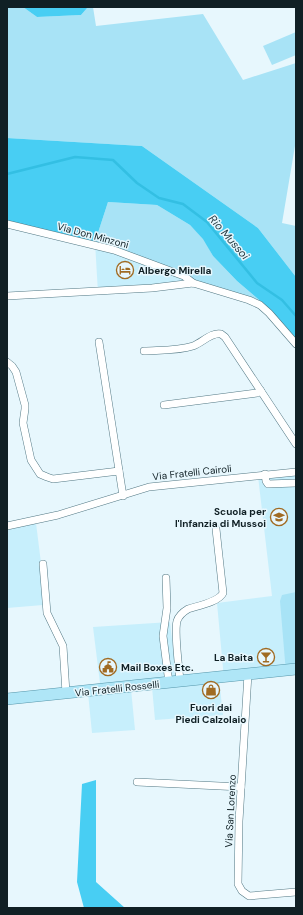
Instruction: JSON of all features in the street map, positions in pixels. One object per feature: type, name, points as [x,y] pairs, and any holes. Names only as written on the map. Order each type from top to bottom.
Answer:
[{"type":"main road","name":"Via Fratelli Rosselli","points":[[7,699],[296,669]]},
{"type":"street","name":"Via Don Minzoni","points":[[7,224],[114,250],[184,276],[193,283],[249,300],[260,305],[270,313],[296,344]]},
{"type":"street","name":"Via Don Minzoni","points":[[7,296],[152,288],[193,283]]},
{"type":"street","points":[[144,351],[184,348],[199,344],[214,334],[223,335],[296,444]]},
{"type":"street","points":[[99,342],[123,496]]},
{"type":"street","points":[[7,362],[16,372],[25,409],[23,423],[28,451],[31,460],[38,471],[47,478],[53,479],[119,471]]},
{"type":"street","points":[[164,405],[257,393],[261,391]]},
{"type":"street","name":"Via Fratelli Cairoli","points":[[7,526],[58,515],[149,487],[296,472]]},
{"type":"street","points":[[265,474],[266,481],[271,485],[296,483]]},
{"type":"street","points":[[174,682],[176,627],[178,618],[184,611],[220,598],[223,593],[216,529]]},
{"type":"street","name":"Via Fratelli Rosselli","points":[[44,564],[48,613],[63,646],[66,693]]},
{"type":"street","name":"Via Fratelli Rosselli","points":[[166,578],[167,608],[163,636],[174,682]]},
{"type":"street","name":"Via San Lorenzo","points":[[248,674],[237,880],[240,888],[249,896],[296,892]]},
{"type":"street","points":[[137,782],[241,787]]},
{"type":"shaded area","points":[[7,7],[23,7],[37,17],[81,15],[88,7],[93,7],[96,26],[203,14],[243,80],[296,63],[296,140],[282,223],[296,226],[296,277],[258,228],[142,146],[7,138]]},
{"type":"shaded area","points":[[23,7],[88,7],[81,15],[37,17]]},
{"type":"shaded area","points":[[296,32],[296,55],[272,65],[263,46]]},
{"type":"shaded area","points":[[7,138],[142,146],[258,228],[296,277],[296,342],[265,305],[237,281],[213,256],[203,239],[190,225],[157,205],[108,202],[95,242],[7,222]]},
{"type":"shaded area","points":[[108,202],[157,205],[190,225],[204,239],[213,256],[237,281],[265,305],[193,285],[188,276],[95,242]]},
{"type":"shaded area","points":[[95,242],[188,276],[193,285],[98,293]]},
{"type":"shaded area","points":[[296,472],[296,672],[224,679],[217,603],[272,596],[258,476]]},
{"type":"shaded area","points":[[36,523],[42,571],[43,605],[7,608],[7,530]]},
{"type":"shaded area","points":[[296,592],[296,671],[286,673],[280,601],[282,595]]},
{"type":"shaded area","points":[[170,622],[177,684],[219,679],[223,715],[155,720],[152,687],[131,689],[135,730],[92,733],[88,693],[101,691],[93,627]]},
{"type":"shaded area","points":[[96,780],[96,882],[125,908],[84,908],[77,882],[82,784]]},
{"type":"waterway","name":"Rio Mussoi","points":[[7,174],[75,157],[113,160],[137,183],[159,198],[183,204],[207,222],[257,283],[282,300],[296,316]]},
{"type":"place","name":"Albergo Mirella","points":[[125,270]]},
{"type":"place","name":"Scuola per l'Infanzia di Mussoi","points":[[279,517]]},
{"type":"place","name":"La Baita","points":[[266,657]]},
{"type":"place","name":"Mail Boxes Etc.","points":[[108,667]]},
{"type":"place","name":"Fuori dai Piedi Calzolaio","points":[[211,690]]}]
